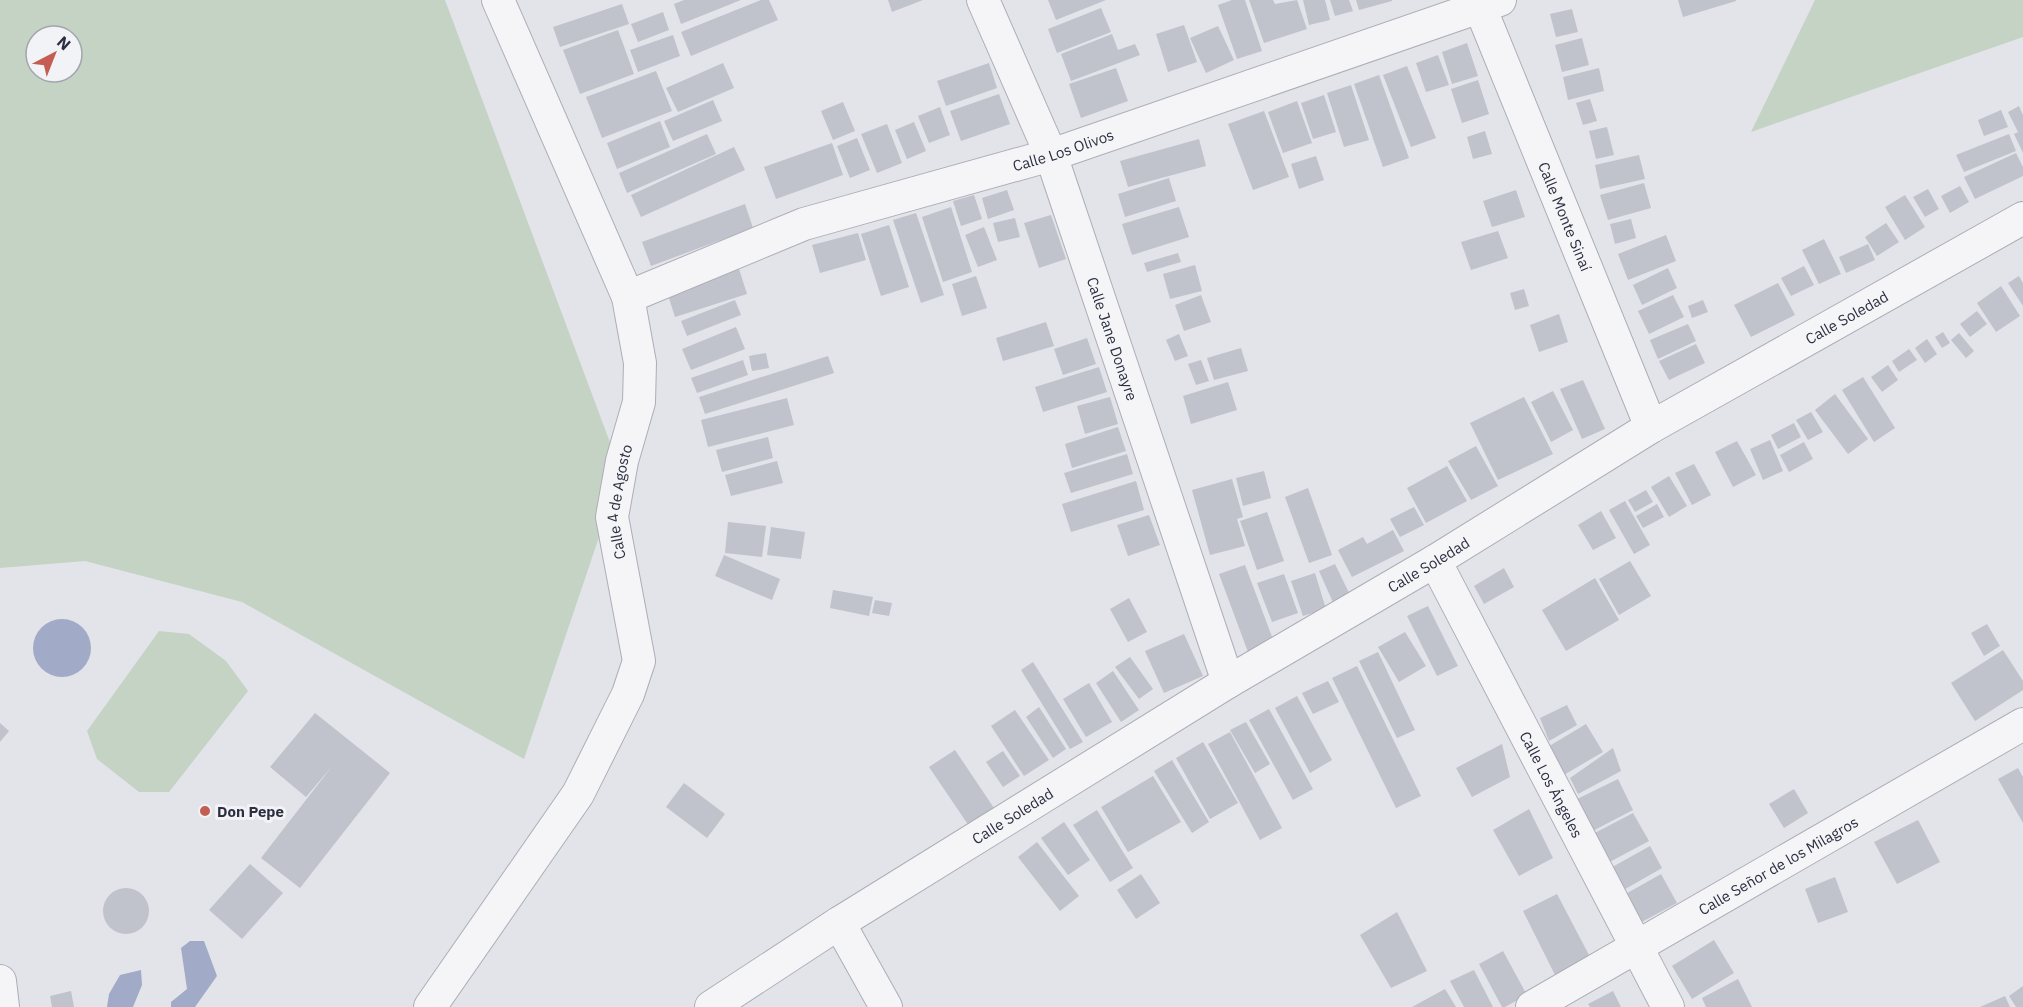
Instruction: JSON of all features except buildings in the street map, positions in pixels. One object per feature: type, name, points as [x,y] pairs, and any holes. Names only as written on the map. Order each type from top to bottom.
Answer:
[{"type":"street","name":"Calle 4 de Agosto","points":[[430,1007],[578,794],[628,694],[639,661],[612,517],[622,461],[639,402],[640,363],[628,297],[498,0]]},
{"type":"street","name":"Calle Jane Donayre","points":[[983,0],[1051,154],[1228,682]]},
{"type":"street","name":"Calle Los Olivos","points":[[628,297],[804,224],[1051,154],[1490,4]]},
{"type":"street","name":"Calle Monte Sinaí","points":[[1490,4],[1651,427]]},
{"type":"street","name":"Calle Soledad","points":[[711,1007],[839,923],[1228,682],[1434,561],[1651,427],[2023,218]]},
{"type":"street","name":"Calle Los Ángeles","points":[[1434,561],[1668,1007]]},
{"type":"street","name":"Calle Señor de los Milagros","points":[[1532,1007],[2023,724]]},
{"type":"street","points":[[839,923],[886,1007]]},
{"type":"street","points":[[0,981],[3,1007]]},
{"type":"green space","points":[[0,0],[445,0],[621,472],[524,759],[242,602],[85,561],[0,568]]},
{"type":"green space","points":[[1815,0],[2023,0],[2023,37],[1751,132]]},
{"type":"green space","points":[[159,631],[189,634],[226,661],[248,691],[169,792],[139,792],[97,759],[87,731]]},
{"type":"water","points":[[56,619],[68,619],[83,627],[91,642],[91,654],[83,669],[68,677],[56,677],[41,669],[33,654],[33,642],[41,627]]},
{"type":"water","points":[[190,941],[204,941],[217,976],[195,1007],[171,1007],[171,1002],[187,989],[181,948]]},
{"type":"water","points":[[141,970],[142,985],[133,1007],[107,1007],[109,994],[120,975]]},
{"type":"place","name":"Don Pepe","points":[[205,811]]}]
